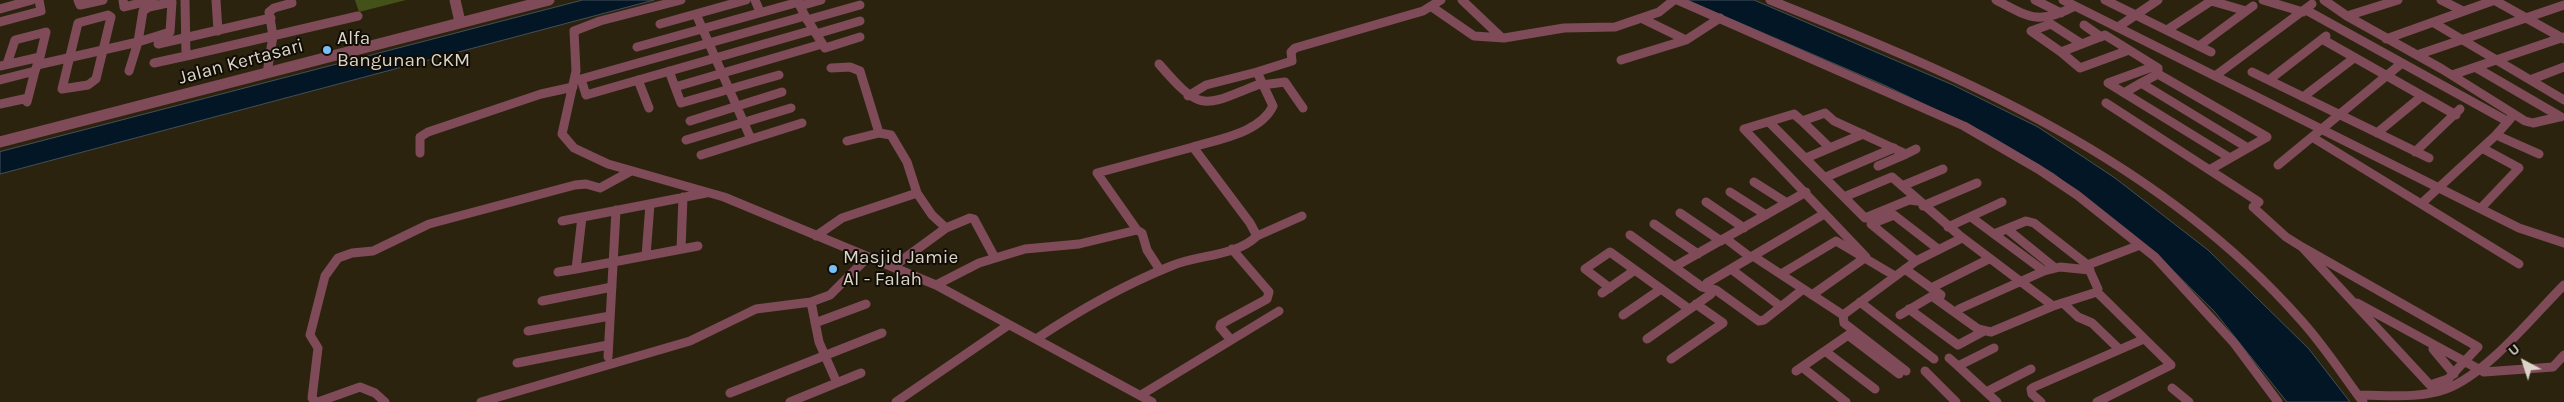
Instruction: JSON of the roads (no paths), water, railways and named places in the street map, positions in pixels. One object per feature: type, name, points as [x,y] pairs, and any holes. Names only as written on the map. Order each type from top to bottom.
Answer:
[{"type":"street","points":[[0,9],[32,0]]},
{"type":"street","points":[[0,22],[41,11],[39,0]]},
{"type":"street","points":[[78,0],[78,4],[81,5],[104,0]]},
{"type":"street","points":[[123,0],[124,7],[153,0]]},
{"type":"street","points":[[184,0],[186,56]]},
{"type":"street","points":[[216,0],[218,30]]},
{"type":"street","points":[[267,74],[273,36],[270,9],[292,3],[291,0]]},
{"type":"street","points":[[455,0],[460,22]]},
{"type":"street","name":"Jalan Kertasari","points":[[0,142],[549,0]]},
{"type":"street","points":[[681,0],[600,20],[574,31],[576,83],[562,134],[564,138],[583,154],[631,171],[709,192],[779,218],[816,236],[894,266],[936,285],[1007,326],[1036,339],[1152,402]]},
{"type":"street","points":[[660,24],[746,0]]},
{"type":"street","points":[[755,0],[760,12]]},
{"type":"street","points":[[637,46],[760,12],[821,0]]},
{"type":"street","points":[[1188,96],[1206,85],[1257,72],[1292,60],[1291,52],[1295,48],[1432,7],[1432,4],[1442,0]]},
{"type":"street","points":[[1462,0],[1501,38]]},
{"type":"street","points":[[1432,7],[1474,36],[1501,38],[1564,28],[1601,29],[1643,19],[1659,12],[1676,0],[1915,103],[1990,140],[2077,195],[2140,245],[2207,311],[2234,343],[2278,402]]},
{"type":"street","points":[[1770,0],[1985,91],[2096,152],[2193,220],[2290,308],[2359,400],[2448,389],[2478,370],[2564,285]]},
{"type":"street","points":[[1996,0],[2035,19],[2051,19],[2074,6]]},
{"type":"street","points":[[2035,0],[2061,13]]},
{"type":"street","points":[[2063,0],[2525,231],[2564,243]]},
{"type":"street","points":[[2105,0],[2211,52]]},
{"type":"street","points":[[2118,27],[2158,0]]},
{"type":"street","points":[[2167,30],[2210,0],[2246,12]]},
{"type":"street","points":[[2263,0],[2307,9],[2402,63],[2509,120],[2496,135],[2422,203]]},
{"type":"street","points":[[2324,0],[2386,39],[2452,75],[2514,116],[2530,123],[2562,117]]},
{"type":"street","points":[[2347,16],[2398,0]]},
{"type":"street","points":[[2442,0],[2463,11]]},
{"type":"street","points":[[2386,39],[2434,23],[2481,2],[2495,0],[2563,38]]},
{"type":"street","points":[[0,81],[70,57],[105,50],[138,42],[168,34],[172,2],[149,6],[143,10],[138,42],[129,71]]},
{"type":"street","points":[[799,3],[814,32],[825,48],[860,37]]},
{"type":"street","points":[[2417,56],[2564,4]]},
{"type":"street","points":[[420,153],[420,137],[428,132],[576,83],[709,44],[860,5]]},
{"type":"street","points":[[2199,46],[2254,6]]},
{"type":"street","points":[[2215,76],[2307,9]]},
{"type":"street","points":[[696,14],[751,139]]},
{"type":"street","points":[[110,15],[105,50],[94,82],[65,90],[62,87],[70,57],[78,23],[110,15]]},
{"type":"street","points":[[154,63],[358,16]]},
{"type":"street","points":[[158,44],[272,18]]},
{"type":"street","points":[[1621,60],[1686,40],[1720,18]]},
{"type":"street","points":[[1643,19],[1686,40]]},
{"type":"street","points":[[576,83],[586,95],[668,71],[860,21]]},
{"type":"street","points":[[2434,23],[2563,99]]},
{"type":"street","points":[[2082,44],[2050,24],[2031,31],[2080,68],[2129,50]]},
{"type":"street","points":[[2084,25],[2101,37]]},
{"type":"street","points":[[0,104],[27,100],[46,32],[15,40],[3,65]]},
{"type":"street","points":[[2061,52],[2105,36],[2129,50],[2156,70],[2267,137],[2211,169]]},
{"type":"street","points":[[2269,80],[2324,38],[2354,58],[2422,96],[2458,112],[2415,152]]},
{"type":"street","points":[[2452,75],[2563,38]]},
{"type":"street","points":[[675,87],[822,44]]},
{"type":"street","points":[[3,65],[40,56]]},
{"type":"street","points":[[2303,97],[2354,58]]},
{"type":"street","points":[[2278,165],[2402,63]]},
{"type":"street","points":[[1159,64],[1188,96],[1198,101],[1211,101],[1262,84],[1285,82],[1303,108]]},
{"type":"street","points":[[831,68],[850,67],[860,71],[879,133]]},
{"type":"street","points":[[2475,67],[2562,117]]},
{"type":"street","points":[[2530,80],[2564,67]]},
{"type":"street","points":[[2124,93],[2141,83],[2156,70]]},
{"type":"street","points":[[2156,70],[2108,83],[2230,158]]},
{"type":"street","points":[[668,71],[681,103],[780,75]]},
{"type":"street","points":[[1160,270],[1147,250],[1142,233],[1137,230],[1097,173],[1193,147],[1242,131],[1270,114],[1274,106],[1257,72]]},
{"type":"street","points":[[2252,72],[2429,158]]},
{"type":"street","points":[[638,80],[649,108]]},
{"type":"street","points":[[2141,83],[2248,148]]},
{"type":"street","points":[[690,120],[782,92]]},
{"type":"street","points":[[2377,133],[2422,96]]},
{"type":"street","points":[[2106,103],[2211,169],[2259,202],[2253,207],[2286,237],[2478,347],[2448,379],[2430,385],[2302,247]]},
{"type":"street","points":[[686,140],[791,108]]},
{"type":"street","points":[[1802,121],[1825,113],[1853,138]]},
{"type":"street","points":[[1830,148],[1794,114],[1744,129],[1866,257]]},
{"type":"street","points":[[1834,121],[1906,154]]},
{"type":"street","points":[[1768,122],[1826,177],[1868,221],[1916,261]]},
{"type":"street","points":[[701,155],[802,123]]},
{"type":"street","points":[[847,141],[879,133],[891,135],[912,174],[917,193],[932,215],[946,228]]},
{"type":"street","points":[[1806,158],[1863,134]]},
{"type":"street","points":[[2496,135],[2540,154]]},
{"type":"street","points":[[2312,137],[2519,264]]},
{"type":"street","points":[[1193,147],[1250,223],[1257,236]]},
{"type":"street","points":[[1826,177],[1894,148]]},
{"type":"street","points":[[2481,208],[2519,168],[2515,164],[2482,148]]},
{"type":"street","points":[[1878,166],[1916,149]]},
{"type":"street","points":[[1868,159],[1914,194],[1920,204]]},
{"type":"street","points":[[1902,186],[1942,169]]},
{"type":"street","points":[[385,402],[373,389],[360,386],[317,402],[312,398],[318,348],[310,335],[325,276],[338,258],[352,253],[373,250],[429,224],[575,185],[586,184],[600,188],[631,171]]},
{"type":"street","points":[[1844,196],[1892,178]]},
{"type":"street","points":[[1754,182],[1787,203]]},
{"type":"street","points":[[1920,204],[1977,183]]},
{"type":"street","points":[[562,221],[709,192]]},
{"type":"street","points":[[1730,192],[1766,215]]},
{"type":"street","points":[[1674,267],[1806,192]]},
{"type":"street","points":[[816,236],[842,218],[917,193]]},
{"type":"street","points":[[682,249],[683,198]]},
{"type":"street","points":[[1868,221],[1909,200],[1920,204],[1989,259],[2053,306]]},
{"type":"street","points":[[1706,202],[1744,228]]},
{"type":"street","points":[[1948,227],[2002,202]]},
{"type":"street","points":[[646,256],[650,204]]},
{"type":"street","points":[[608,357],[616,210]]},
{"type":"street","points":[[1680,213],[1781,274],[1802,290],[1843,315]]},
{"type":"street","points":[[1647,339],[1711,294],[1707,283],[1824,214]]},
{"type":"street","points":[[1868,221],[1894,215],[1938,249]]},
{"type":"street","points":[[1036,339],[1095,301],[1160,270],[1192,258],[1213,255],[1232,249],[1302,216]]},
{"type":"street","points":[[1971,216],[2044,271]]},
{"type":"street","points":[[576,269],[582,217]]},
{"type":"street","points":[[894,266],[946,228],[974,219],[995,258]]},
{"type":"street","points":[[1994,234],[2026,221],[2034,223],[2089,268],[2098,289],[2096,292]]},
{"type":"street","points":[[1654,224],[1698,254]]},
{"type":"street","points":[[2007,229],[2055,268]]},
{"type":"street","points":[[936,285],[995,258],[1026,249],[1079,244],[1137,230]]},
{"type":"street","points":[[1630,235],[1702,287],[1716,290],[1759,321],[1764,320],[1802,290]]},
{"type":"street","points":[[1902,373],[1851,333],[1842,320],[1843,315],[1916,261],[1962,238]]},
{"type":"street","points":[[1781,274],[1836,241],[1866,257],[1895,276]]},
{"type":"street","points":[[1959,310],[2044,271],[2055,268],[2089,268],[2140,245]]},
{"type":"street","points":[[558,272],[698,246]]},
{"type":"street","points":[[1231,340],[1220,327],[1221,324],[1267,299],[1269,292],[1232,249]]},
{"type":"street","points":[[1635,270],[1606,290],[1584,269],[1610,252],[1635,270],[1661,289],[1723,323],[1671,360]]},
{"type":"street","points":[[484,402],[690,341],[756,309],[811,302],[830,295],[868,257]]},
{"type":"street","points":[[1812,295],[1866,257]]},
{"type":"street","points":[[1900,315],[1933,292],[1989,259]]},
{"type":"street","points":[[1730,269],[1780,306]]},
{"type":"street","points":[[1905,269],[1986,331],[1994,332],[2053,306],[2096,292]]},
{"type":"street","points":[[542,301],[612,287]]},
{"type":"street","points":[[1623,315],[1661,289]]},
{"type":"street","points":[[1933,292],[1986,331]]},
{"type":"street","points":[[2096,292],[2166,358],[2171,365],[2097,402]]},
{"type":"street","points":[[2350,298],[2478,370],[2553,367],[2564,355]]},
{"type":"street","points":[[811,302],[819,342],[837,383]]},
{"type":"street","points":[[1860,302],[1934,359]]},
{"type":"street","points":[[2063,303],[2078,317],[2092,323],[2119,349]]},
{"type":"street","points":[[815,323],[866,304]]},
{"type":"street","points":[[1909,309],[1958,345],[1986,331]]},
{"type":"street","points":[[1140,395],[1279,311]]},
{"type":"street","points":[[528,331],[610,316]]},
{"type":"street","points":[[896,402],[1007,326]]},
{"type":"street","points":[[730,393],[882,333]]},
{"type":"street","points":[[1846,402],[1799,369],[1851,333]]},
{"type":"street","points":[[2041,402],[2032,394],[2031,389],[2144,339]]},
{"type":"street","points":[[2427,343],[2454,374]]},
{"type":"street","points":[[517,363],[608,345]]},
{"type":"street","points":[[1958,366],[1994,348]]},
{"type":"street","points":[[1825,351],[1875,389]]},
{"type":"street","points":[[1949,358],[1997,402]]},
{"type":"street","points":[[1986,392],[2031,369]]},
{"type":"street","points":[[1925,371],[1956,402]]},
{"type":"street","points":[[790,402],[861,373]]},
{"type":"street","points":[[2172,388],[2189,402]]},
{"type":"water","points":[[583,0],[654,0],[0,174],[0,152]]},
{"type":"water","points":[[1687,0],[1754,0],[1953,85],[2038,127],[2115,178],[2208,250],[2309,349],[2350,402],[2287,402],[2214,311],[2152,250],[2054,174],[1987,134],[1884,85]]},
{"type":"place","name":"Alfa Bangunan CKM","points":[[327,50]]},
{"type":"place","name":"Masjid Jamie Al - Falah","points":[[833,269]]}]
